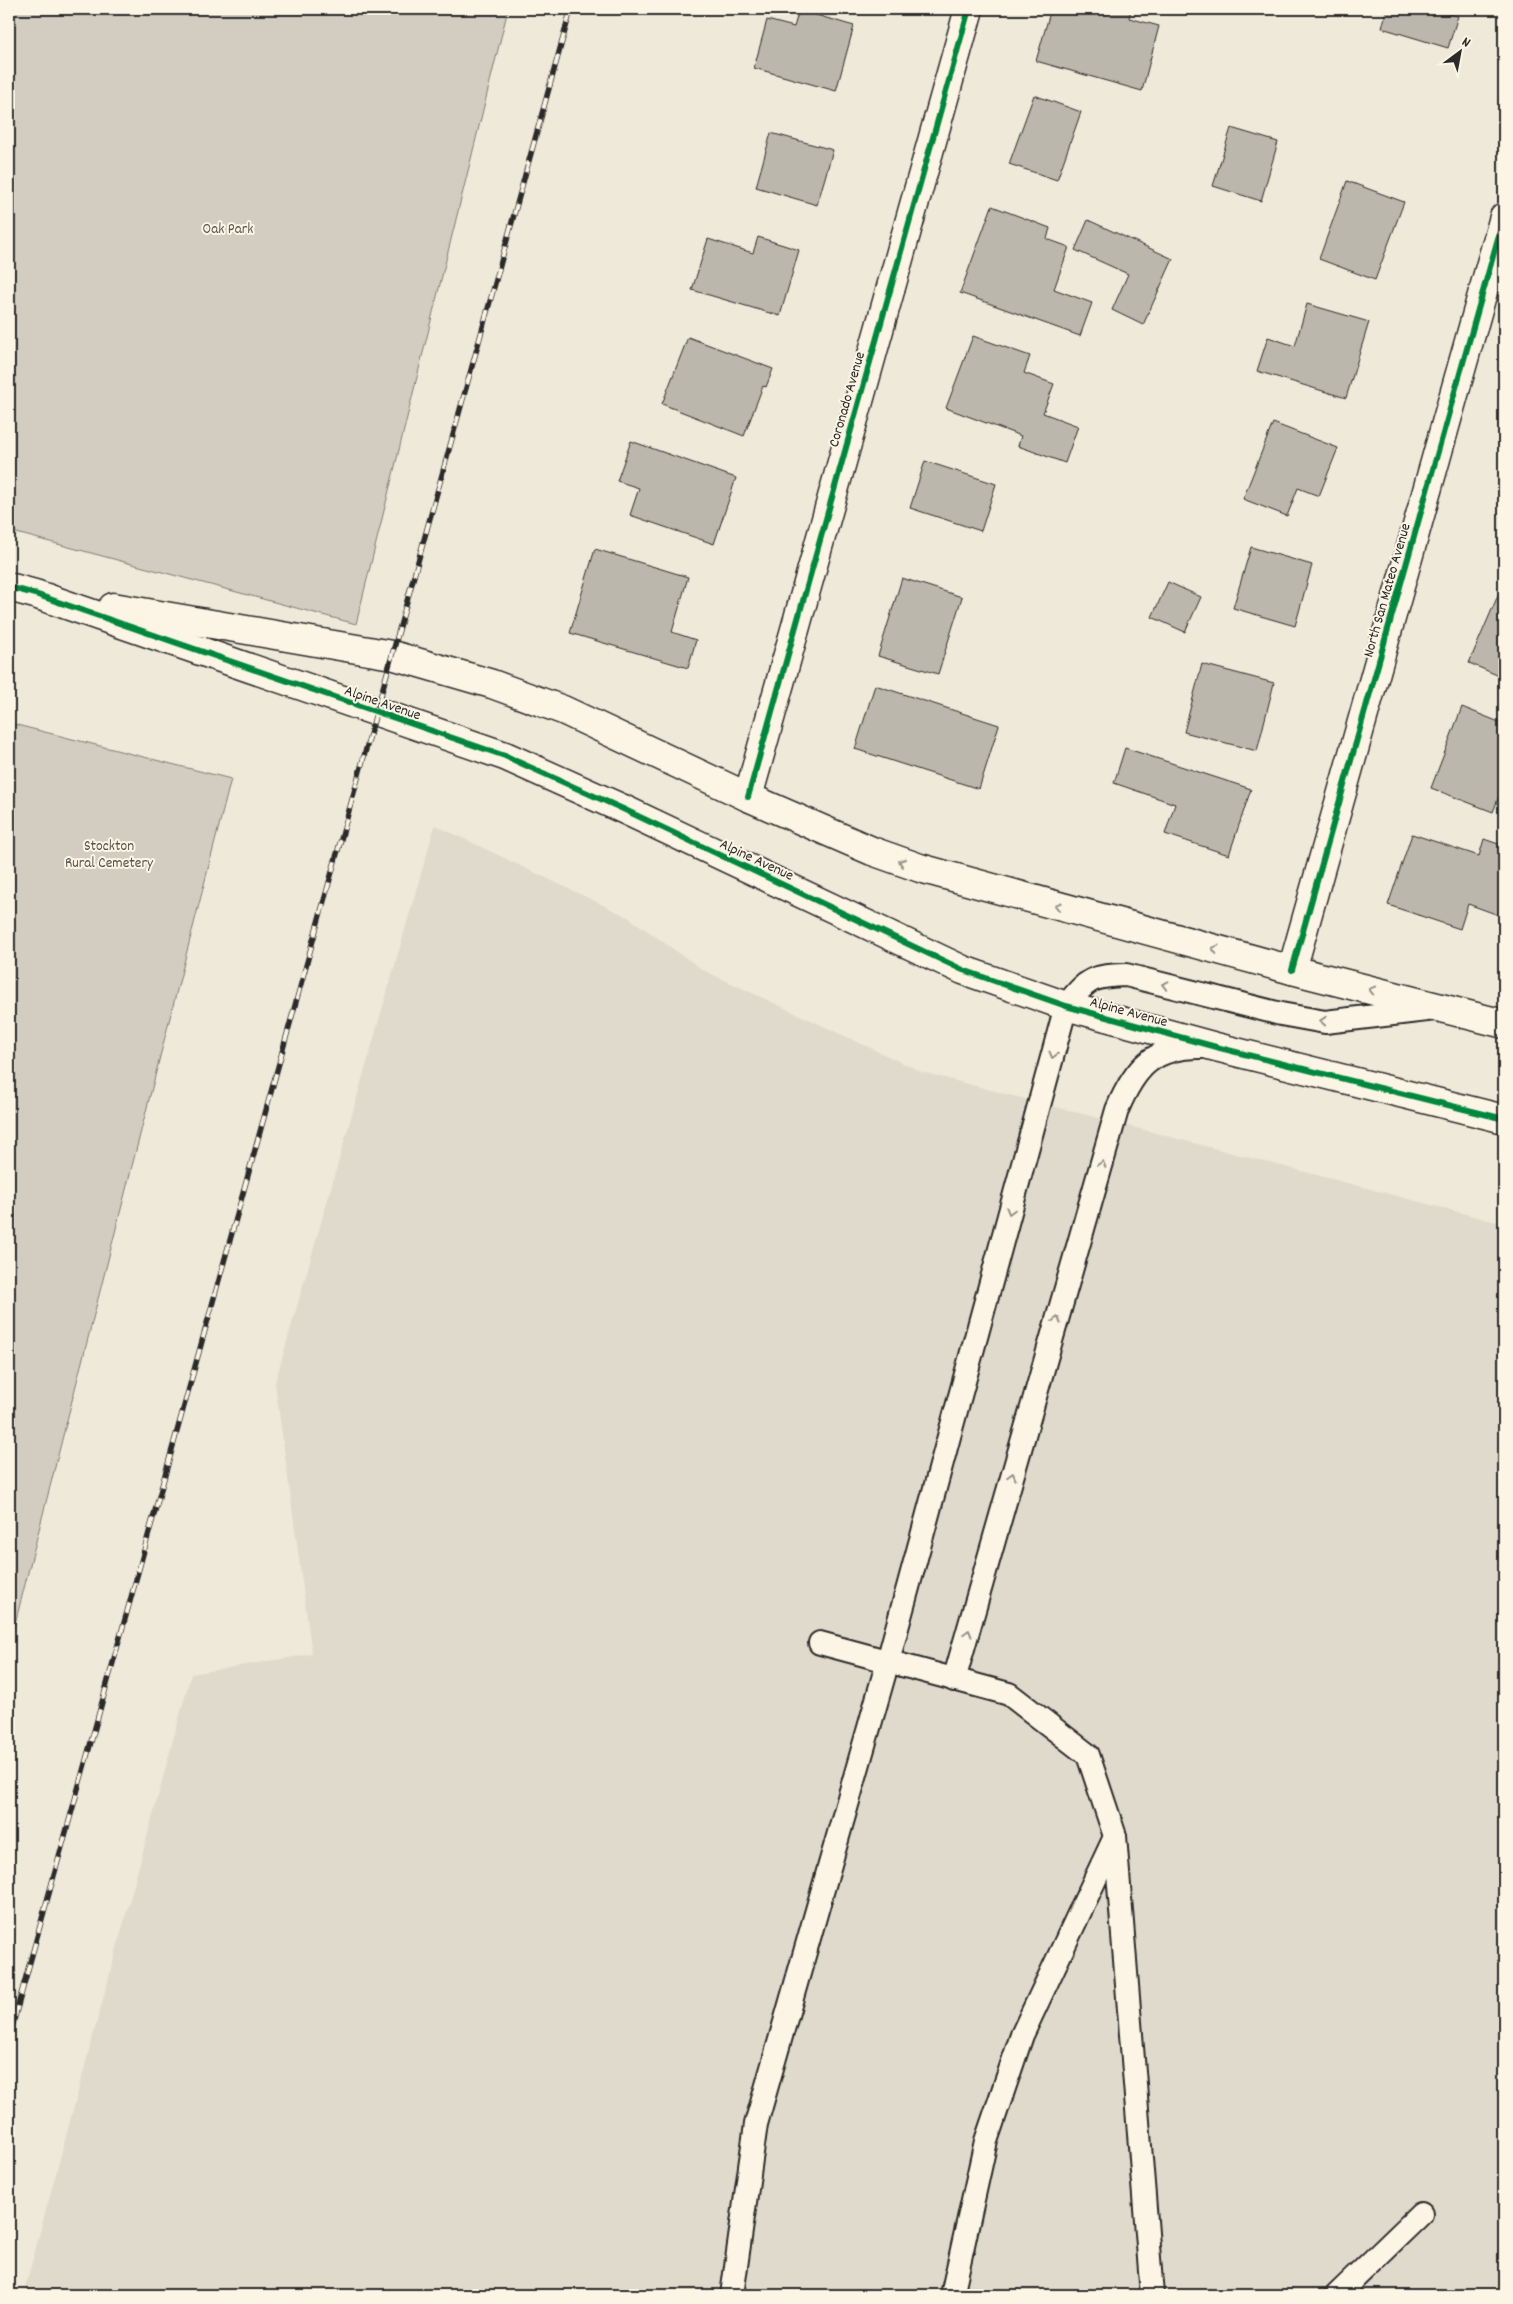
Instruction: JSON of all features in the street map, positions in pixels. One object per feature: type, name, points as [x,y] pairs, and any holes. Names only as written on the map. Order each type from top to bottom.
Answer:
[{"type":"street","name":"Coronado Avenue","points":[[748,796],[969,9]]},
{"type":"street","name":"North San Mateo Avenue","points":[[1292,970],[1504,217]]},
{"type":"street","name":"Alpine Avenue","points":[[9,587],[35,594],[505,756],[623,809],[963,970],[1066,1006],[1216,1048],[1504,1119]]},
{"type":"street","name":"Alpine Avenue","points":[[35,594],[392,655],[492,684],[563,710],[872,851],[920,868],[1292,970],[1504,1024]]},
{"type":"lane","points":[[732,2295],[756,2124],[888,1661],[1066,1006],[1081,988],[1101,975],[1126,975],[1281,1014],[1325,1022],[1441,1008]]},
{"type":"lane","points":[[954,1680],[1120,1102],[1127,1086],[1139,1068],[1155,1057],[1173,1049],[1191,1047],[1216,1048]]},
{"type":"lane","points":[[820,1643],[1009,1694],[1088,1755],[1115,1836],[1152,2295]]},
{"type":"lane","points":[[952,2295],[986,2141],[1022,2035],[1115,1836]]},
{"type":"lane","points":[[1337,2295],[1421,2214]]},
{"type":"shaded area","points":[[435,825],[628,917],[703,970],[922,1072],[1504,1224],[1504,2295],[23,2295],[191,1674],[312,1654],[275,1383]]},
{"type":"green space","name":"Oak Park","points":[[9,9],[508,9],[356,624],[9,531]]},
{"type":"green space","name":"Stockton Rural Cemetery","points":[[9,723],[231,779],[9,1647]]},
{"type":"building","points":[[1051,9],[1131,9],[1129,18],[1159,26],[1142,91],[1036,61]]},
{"type":"building","points":[[1387,9],[1450,9],[1448,14],[1458,16],[1448,48],[1382,28]]},
{"type":"building","points":[[799,10],[854,26],[836,91],[754,68],[767,20],[794,27]]},
{"type":"building","points":[[1034,95],[1081,112],[1057,180],[1009,164]]},
{"type":"building","points":[[1231,128],[1278,142],[1261,201],[1213,186]]},
{"type":"building","points":[[771,133],[833,150],[817,205],[756,187]]},
{"type":"building","points":[[1347,181],[1404,202],[1375,280],[1319,259]]},
{"type":"building","points":[[992,206],[1050,228],[1047,239],[1069,247],[1054,289],[1092,303],[1080,336],[960,293]]},
{"type":"building","points":[[1088,220],[1173,259],[1143,325],[1112,310],[1128,274],[1075,250]]},
{"type":"building","points":[[758,237],[799,250],[780,316],[692,290],[708,239],[753,253]]},
{"type":"building","points":[[1307,304],[1369,322],[1346,398],[1257,371],[1268,337],[1295,346]]},
{"type":"building","points":[[973,336],[1030,356],[1024,373],[1054,384],[1043,413],[1078,426],[1065,463],[1018,446],[1021,436],[946,408]]},
{"type":"building","points":[[688,337],[773,369],[766,387],[763,386],[744,436],[662,404]]},
{"type":"building","points":[[1273,423],[1338,448],[1319,496],[1298,488],[1287,516],[1243,499]]},
{"type":"building","points":[[631,441],[736,478],[714,544],[630,515],[639,488],[617,481]]},
{"type":"building","points":[[925,461],[996,484],[981,531],[910,508]]},
{"type":"building","points":[[1251,547],[1312,565],[1295,626],[1233,608]]},
{"type":"building","points":[[595,549],[688,577],[672,632],[696,640],[688,668],[570,633]]},
{"type":"building","points":[[902,578],[962,597],[938,674],[878,656]]},
{"type":"building","points":[[1168,582],[1201,597],[1185,632],[1152,617]]},
{"type":"building","points":[[1499,593],[1504,596],[1504,678],[1469,663]]},
{"type":"building","points":[[1202,664],[1274,683],[1257,751],[1184,732]]},
{"type":"building","points":[[875,685],[999,725],[979,789],[855,749]]},
{"type":"building","points":[[1462,707],[1504,724],[1504,783],[1493,812],[1431,788]]},
{"type":"building","points":[[1125,748],[1251,789],[1229,855],[1165,834],[1175,804],[1114,783]]},
{"type":"building","points":[[1412,834],[1479,856],[1484,839],[1504,846],[1504,917],[1468,904],[1460,929],[1388,905]]},
{"type":"railway","points":[[9,2038],[571,9]]},
{"type":"cycle path","points":[[748,797],[969,9]]},
{"type":"cycle path","points":[[1292,970],[1504,217]]},
{"type":"cycle path","points":[[9,587],[35,594],[505,756],[623,809],[963,970],[1066,1006],[1216,1047],[1504,1119]]}]
